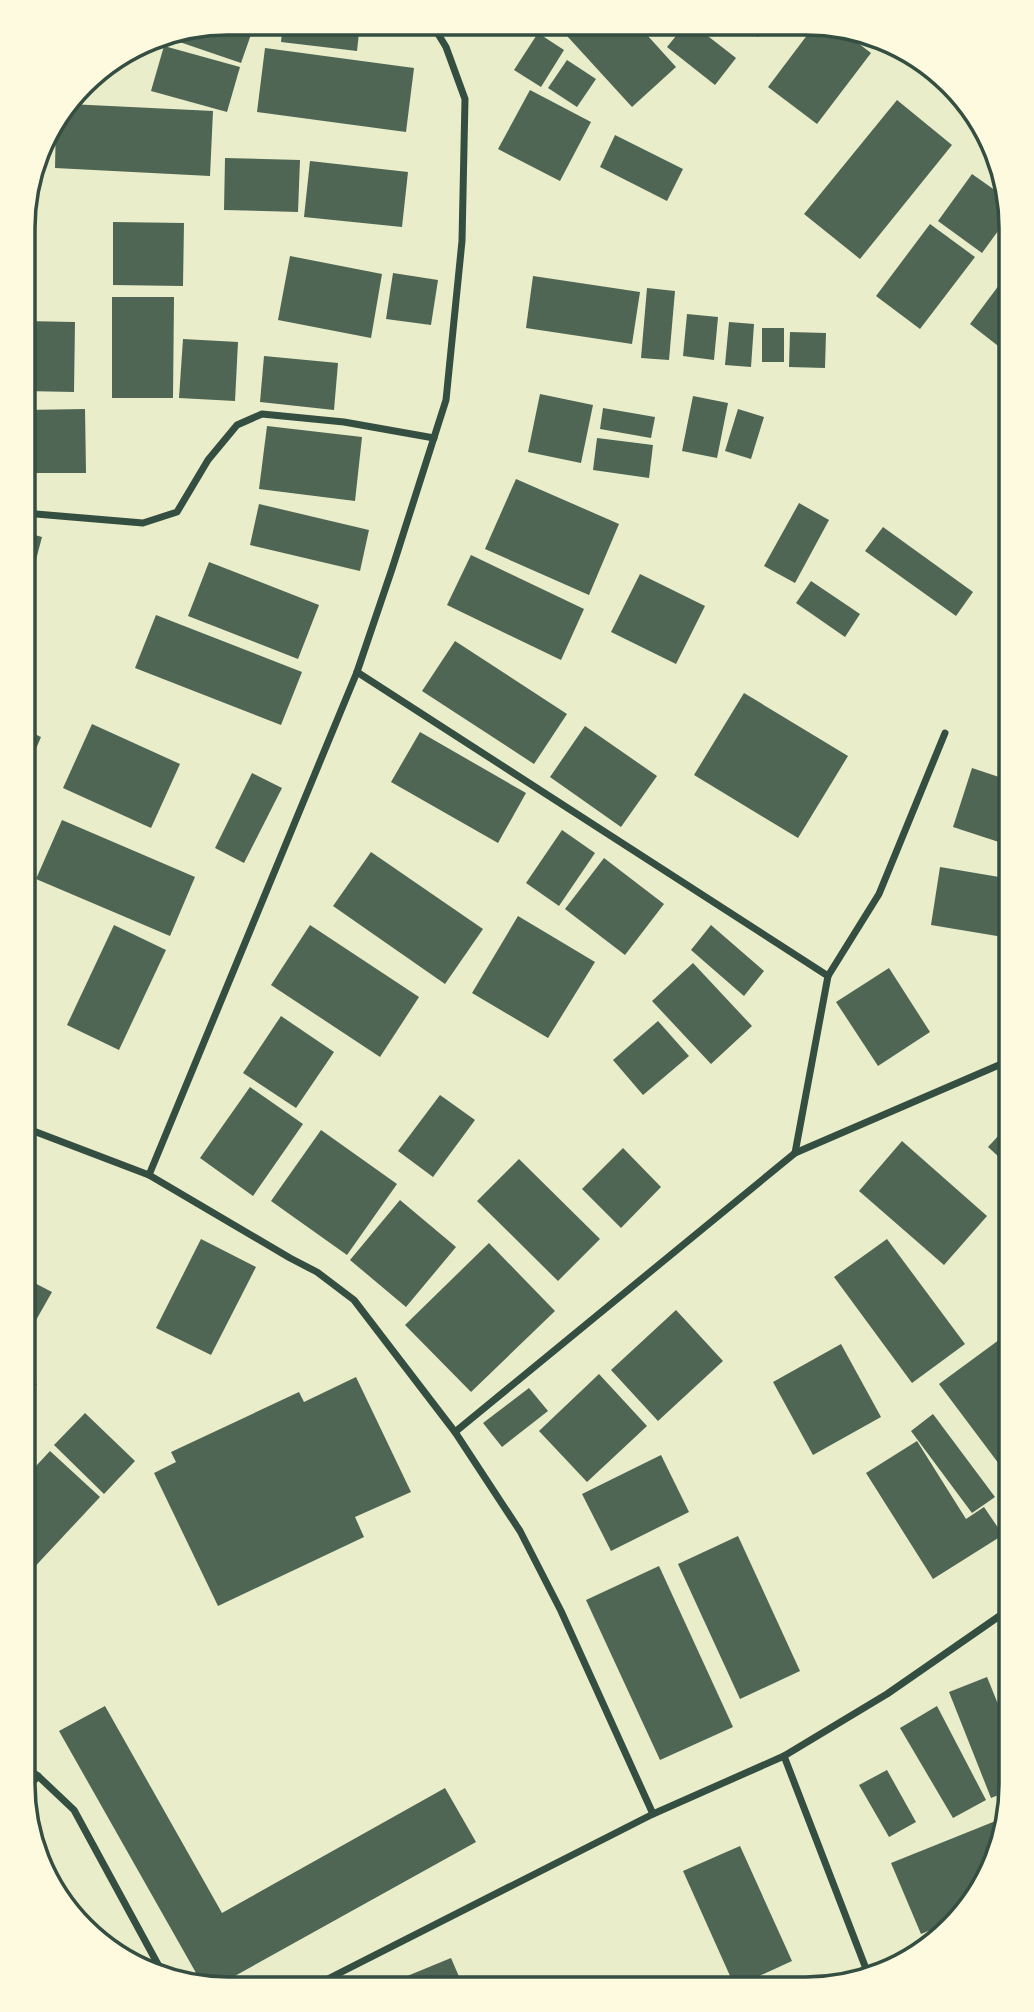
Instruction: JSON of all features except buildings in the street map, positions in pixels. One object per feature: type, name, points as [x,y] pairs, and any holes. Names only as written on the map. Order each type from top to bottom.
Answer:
[{"type":"street","points":[[149,1175],[357,672],[446,400],[462,242],[465,99],[446,47],[439,35]]},
{"type":"street","points":[[35,514],[143,523],[177,512],[208,460],[237,425],[262,414],[344,422],[434,438]]},
{"type":"street","points":[[357,672],[828,976]]},
{"type":"street","points":[[795,1153],[828,976],[879,894],[945,733]]},
{"type":"street","points":[[455,1432],[795,1153],[999,1065]]},
{"type":"street","points":[[35,1132],[149,1175],[317,1272],[354,1300],[455,1432],[520,1531],[561,1611],[653,1814]]},
{"type":"street","points":[[332,1977],[653,1814],[785,1756],[887,1694],[999,1616]]},
{"type":"street","points":[[785,1756],[866,1968]]},
{"type":"street","points":[[35,1774],[74,1810],[158,1963]]},
{"type":"street","points":[[35,1779],[38,1776]]}]
